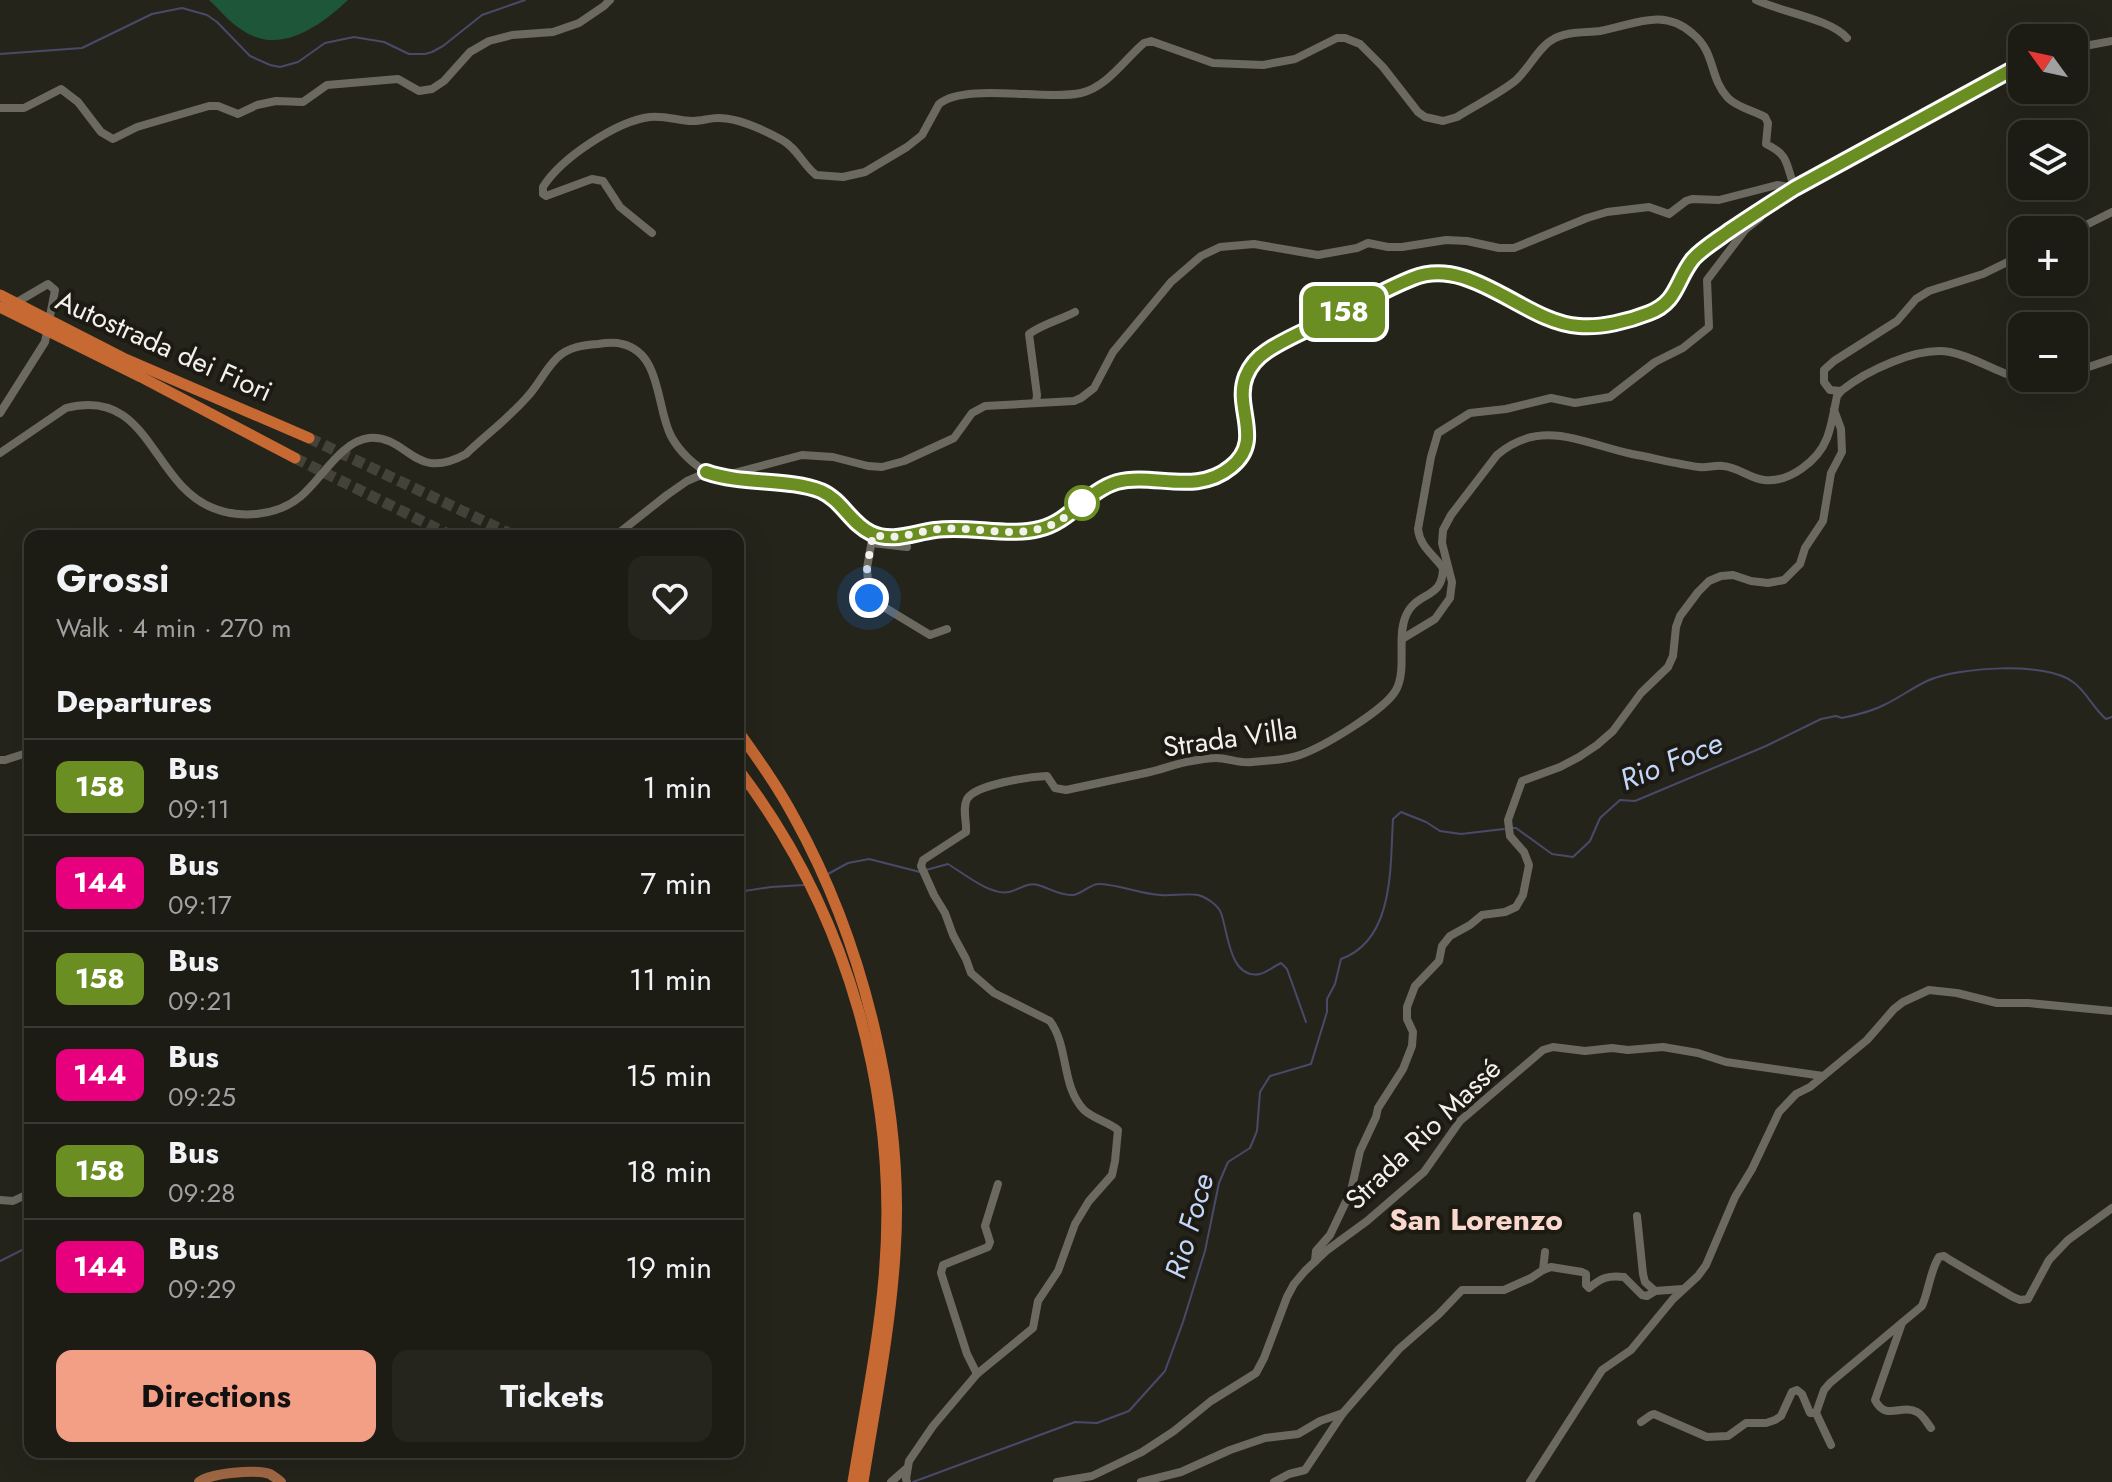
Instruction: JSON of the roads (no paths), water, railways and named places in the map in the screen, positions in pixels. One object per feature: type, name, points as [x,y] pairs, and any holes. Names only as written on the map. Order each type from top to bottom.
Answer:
[{"type":"highway","name":"Autostrada dei Fiori","points":[[0,295],[141,377],[295,458]]},
{"type":"highway","name":"Autostrada dei Fiori","points":[[0,309],[309,438]]},
{"type":"highway","points":[[744,740],[795,818],[829,889],[857,970],[893,1137],[897,1210],[891,1302],[853,1482]]},
{"type":"highway","points":[[744,778],[781,830],[820,903],[876,1059]]},
{"type":"highway","points":[[863,1482],[876,1370]]},
{"type":"main road","points":[[199,1482],[206,1477],[251,1473],[269,1474],[281,1482]]},
{"type":"street","points":[[0,108],[24,108],[61,89],[78,102],[101,132],[113,139],[137,127],[209,106],[238,114],[276,101],[303,102],[327,85],[398,79],[423,91],[444,81],[470,52],[489,41],[512,35],[553,32],[579,23],[610,0]]},
{"type":"street","points":[[1756,0],[1829,25],[1847,38]]},
{"type":"street","points":[[652,233],[620,207],[603,181],[592,179],[546,196],[543,187],[559,169],[604,134],[637,120],[661,116],[693,121],[730,119],[789,144],[816,175],[855,175],[907,147],[922,135],[943,100],[992,93],[1084,93],[1102,82],[1144,43],[1151,41],[1213,63],[1263,65],[1295,59],[1337,38],[1353,40],[1383,67],[1418,112],[1433,120],[1448,120],[1515,80],[1552,39],[1647,19],[1673,21],[1684,26],[1703,43],[1720,87],[1729,99],[1767,120],[1766,144],[1785,158],[1795,188]]},
{"type":"street","points":[[2088,45],[2112,41]]},
{"type":"street","points":[[872,539],[937,529],[1042,529],[1069,514],[1099,489],[1116,482],[1185,483],[1217,475],[1230,468],[1246,447],[1249,431],[1242,402],[1243,388],[1246,374],[1256,360],[1281,343],[1426,274],[1471,281],[1555,321],[1577,326],[1646,314],[1665,305],[1692,261],[1705,248],[1761,209],[2008,72]]},
{"type":"street","points":[[0,453],[66,408],[94,405],[109,408],[124,414],[137,426],[185,491],[212,508],[249,515],[268,512],[300,497],[334,460],[359,441],[382,439],[418,461],[430,464],[454,461],[466,454],[529,396],[557,358],[584,345],[621,343],[645,359],[652,370],[671,437],[683,453],[706,472],[719,477],[802,455],[833,457],[882,467],[904,461],[954,438],[972,413],[985,406],[1074,401],[1081,398],[1094,388],[1113,352],[1164,290],[1201,256],[1220,247],[1254,244],[1318,255],[1368,243],[1402,247],[1446,240],[1514,248],[1607,212],[1649,207],[1669,214],[1692,199],[1719,200],[1777,185],[1795,188]]},
{"type":"street","points":[[1402,639],[1424,627],[1445,608],[1450,598],[1452,582],[1446,570],[1422,545],[1418,529],[1438,433],[1470,413],[1506,409],[1551,398],[1575,403],[1610,397],[1655,362],[1683,348],[1709,327],[1707,280],[1745,230],[1760,218],[1761,209]]},
{"type":"street","points":[[2088,224],[2112,212]]},
{"type":"street","points":[[1841,391],[1830,390],[1824,382],[1824,370],[1834,361],[1897,321],[1916,299],[2008,262]]},
{"type":"street","points":[[0,309],[48,284],[55,290],[45,342],[0,413]]},
{"type":"street","points":[[1036,403],[1029,334],[1075,312]]},
{"type":"street","points":[[1446,570],[1443,530],[1451,515],[1497,455],[1506,447],[1522,441],[1547,434],[1566,436],[1629,453],[1701,467],[1731,467],[1765,480],[1776,479],[1799,471],[1817,455],[1827,440],[1837,396],[1841,391],[1853,381],[1889,363],[1933,351],[1950,352],[2008,375]]},
{"type":"street","points":[[2088,367],[2112,359]]},
{"type":"street","points":[[1315,1261],[1316,1251],[1330,1235],[1351,1191],[1360,1151],[1378,1108],[1403,1069],[1412,1046],[1413,1032],[1407,1019],[1407,1007],[1415,986],[1439,961],[1442,946],[1450,936],[1482,915],[1516,907],[1523,895],[1529,865],[1524,852],[1510,836],[1508,820],[1522,781],[1579,757],[1613,731],[1641,693],[1668,667],[1680,616],[1709,581],[1733,575],[1768,583],[1784,580],[1800,564],[1805,548],[1823,521],[1831,473],[1842,452],[1841,429],[1834,410]]},
{"type":"street","points":[[622,530],[687,481],[701,475],[805,487],[822,492],[836,500],[872,539],[907,547]]},
{"type":"street","points":[[872,539],[867,568],[869,598],[930,635],[947,629]]},
{"type":"street","name":"Strada Villa","points":[[977,1374],[1033,1328],[1038,1301],[1058,1271],[1075,1224],[1089,1201],[1112,1175],[1118,1130],[1084,1110],[1071,1090],[1057,1030],[1050,1021],[994,993],[971,973],[921,866],[923,860],[966,832],[965,804],[968,797],[984,788],[1018,779],[1047,776],[1055,788],[1066,790],[1190,761],[1216,758],[1252,763],[1309,751],[1369,716],[1396,691],[1406,614],[1412,605],[1440,587],[1446,570]]},
{"type":"street","points":[[2,761],[24,754]]},
{"type":"street","points":[[1530,1482],[1602,1370],[1631,1350],[1706,1265],[1735,1197],[1779,1112],[1796,1094],[1810,1087],[1867,1040],[1894,1009],[1929,990],[1997,1003],[2112,1011]]},
{"type":"street","name":"Strada Rio Massé","points":[[1060,1481],[1092,1476],[1142,1452],[1211,1401],[1256,1373],[1294,1284],[1315,1261],[1424,1172],[1460,1121],[1543,1050],[1553,1047],[1585,1051],[1663,1047],[1726,1062],[1823,1076]]},
{"type":"street","points":[[906,1480],[909,1461],[933,1426],[977,1374],[967,1354],[941,1273],[943,1265],[988,1247],[990,1242],[985,1226],[998,1184]]},
{"type":"street","points":[[0,1200],[13,1201],[24,1196]]},
{"type":"street","points":[[1831,1445],[1816,1413],[1824,1390],[1922,1306],[1939,1257],[1944,1256],[2013,1297],[2028,1299],[2049,1260],[2068,1240],[2112,1208]]},
{"type":"street","points":[[1637,1216],[1643,1274],[1645,1282],[1655,1291]]},
{"type":"street","points":[[1543,1270],[1545,1252]]},
{"type":"street","points":[[1274,1482],[1305,1470],[1343,1413],[1399,1349],[1462,1290],[1504,1290],[1551,1267],[1586,1274],[1589,1288],[1599,1279],[1614,1276],[1624,1277],[1642,1295],[1647,1296],[1655,1291],[1684,1289]]},
{"type":"street","points":[[1902,1322],[1875,1400],[1884,1411],[1916,1411],[1931,1428]]},
{"type":"street","points":[[1641,1422],[1654,1414],[1707,1437],[1728,1436],[1746,1423],[1766,1423],[1781,1416],[1792,1392],[1797,1390],[1810,1413],[1816,1413]]},
{"type":"street","points":[[1141,1482],[1181,1472],[1265,1438],[1298,1434],[1320,1421],[1343,1413]]},
{"type":"street","points":[[891,1482],[908,1468]]},
{"type":"waterway","points":[[0,54],[82,48],[152,14],[182,8],[207,15],[250,56],[280,67],[298,62],[325,43],[354,37],[384,42],[409,54],[425,54],[443,46],[482,15],[525,0]]},
{"type":"waterway","name":"Rio Foce","points":[[1510,828],[1516,828],[1552,854],[1573,857],[1590,841],[1600,818],[1620,800],[1635,801],[1766,746],[1821,719],[1842,718],[1869,711],[1927,681],[1959,672],[2001,668],[2060,675],[2078,686],[2106,719],[2112,717]]},
{"type":"waterway","name":"Rio Foce","points":[[913,1482],[1075,1422],[1097,1423],[1129,1411],[1165,1371],[1205,1251],[1219,1183],[1228,1162],[1250,1148],[1257,1131],[1260,1092],[1270,1076],[1311,1064],[1327,1012],[1327,999],[1335,984],[1341,959],[1359,949],[1371,936],[1380,918],[1389,879],[1393,819],[1401,812],[1440,831],[1461,834],[1504,829]]},
{"type":"waterway","points":[[828,874],[848,863],[869,859],[920,872]]},
{"type":"waterway","points":[[926,870],[948,864],[977,883],[1002,892],[1034,884],[1073,895],[1100,884],[1153,894],[1201,896],[1219,910],[1232,952],[1242,970],[1260,974],[1281,963],[1287,969],[1306,1022]]},
{"type":"waterway","points":[[744,891],[804,885]]},
{"type":"waterway","points":[[0,1261],[24,1249]]},
{"type":"tunnel","points":[[309,438],[502,530]]},
{"type":"tunnel","points":[[295,458],[440,530]]},
{"type":"district","name":"San Lorenzo","points":[[1476,1219]]}]
